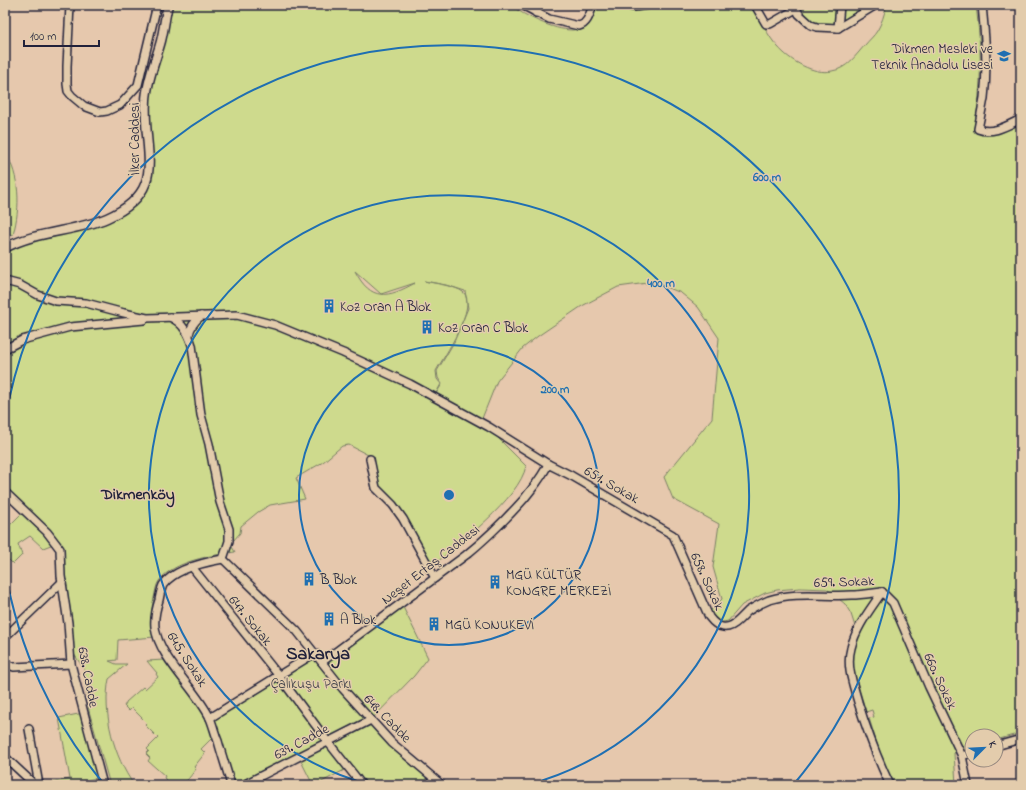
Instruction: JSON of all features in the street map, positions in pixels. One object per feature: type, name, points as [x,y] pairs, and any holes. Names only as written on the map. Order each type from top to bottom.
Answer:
[{"type":"main road","name":"İlker Caddesi","points":[[5,248],[24,240],[106,219],[127,206],[144,189],[147,183],[149,168],[146,100],[150,78],[164,31],[168,5]]},
{"type":"street","points":[[70,5],[66,84],[68,91],[72,96],[84,106],[100,112],[120,106],[138,85],[157,5]]},
{"type":"street","points":[[522,5],[549,19],[579,26],[586,23],[593,5]]},
{"type":"street","points":[[536,13],[539,5]]},
{"type":"street","points":[[625,5],[634,7],[650,5]]},
{"type":"street","points":[[756,5],[766,24],[770,24],[795,7],[803,18],[814,26],[838,28],[876,5]]},
{"type":"street","points":[[838,28],[840,5]]},
{"type":"street","points":[[982,5],[986,70],[984,98],[978,129],[983,131],[991,131],[1021,119]]},
{"type":"street","points":[[5,281],[20,284],[38,295],[56,301],[86,303],[148,318],[171,317],[182,325],[189,335],[192,345],[202,415],[220,502],[229,529],[229,541],[223,559]]},
{"type":"street","name":"651. Sokak","points":[[171,317],[237,315],[276,325],[343,352],[410,384],[489,427],[548,464],[572,476],[673,535]]},
{"type":"street","points":[[189,335],[194,323],[201,316]]},
{"type":"street","points":[[5,349],[22,340],[70,327],[171,317]]},
{"type":"street","points":[[370,459],[376,488],[393,505],[403,519],[435,578]]},
{"type":"street","name":"Neşet Ertaş Caddesi","points":[[322,662],[466,555],[500,525],[533,488],[544,474],[548,464]]},
{"type":"street","name":"638. Cadde","points":[[5,492],[47,532],[60,549],[71,664],[103,785]]},
{"type":"street","name":"658. Sokak","points":[[673,535],[709,617],[714,623],[719,627],[725,628],[738,622],[747,612]]},
{"type":"street","name":"645. Sokak","points":[[223,559],[192,567],[174,575],[162,586],[155,616],[155,628],[163,648],[171,662],[200,701],[210,718],[231,785]]},
{"type":"street","name":"648. Cadde","points":[[223,559],[297,631],[343,689],[392,743],[442,785]]},
{"type":"street","name":"647. Sokak","points":[[192,567],[279,676],[362,785]]},
{"type":"street","points":[[5,637],[62,582]]},
{"type":"street","name":"659. Sokak","points":[[747,612],[769,600],[781,597],[804,595],[851,595],[882,592]]},
{"type":"street","name":"659. Sokak","points":[[882,592],[855,635],[850,649],[849,663],[851,676],[867,731],[879,763],[890,785]]},
{"type":"street","name":"660. Sokak","points":[[882,592],[892,604],[929,688],[962,756],[968,785]]},
{"type":"street","points":[[210,718],[315,653]]},
{"type":"street","points":[[5,664],[14,667],[71,664]]},
{"type":"street","name":"639. Cadde","points":[[243,785],[371,720]]},
{"type":"street","points":[[29,729],[39,785]]},
{"type":"street","points":[[1004,744],[1021,739]]},
{"type":"street","points":[[5,757],[35,785]]},
{"type":"green space","points":[[172,5],[510,5],[523,14],[540,22],[556,28],[572,30],[582,28],[592,5],[616,5],[635,9],[658,5],[753,5],[774,43],[783,52],[803,66],[825,72],[842,68],[855,57],[877,31],[882,22],[887,5],[976,5],[979,36],[980,81],[974,128],[982,132],[998,129],[1021,114],[1021,733],[1004,738],[1004,728],[964,728],[964,750],[954,753],[956,785],[893,785],[882,760],[869,718],[874,717],[872,710],[866,712],[851,661],[857,633],[851,614],[845,604],[827,589],[800,588],[777,590],[765,593],[742,605],[728,621],[718,623],[708,613],[722,599],[713,567],[719,524],[673,499],[664,477],[712,418],[719,338],[698,307],[681,293],[664,286],[647,283],[618,287],[582,306],[523,348],[497,381],[481,421],[526,466],[521,479],[500,506],[471,534],[432,566],[380,490],[370,456],[349,445],[342,446],[323,462],[296,478],[305,499],[270,505],[258,512],[241,526],[240,533],[231,545],[235,552],[194,560],[174,568],[165,574],[157,585],[152,608],[152,622],[155,637],[118,640],[117,660],[109,661],[116,664],[127,664],[109,679],[107,706],[111,734],[115,748],[127,774],[134,785],[110,785],[89,711],[84,669],[74,654],[72,622],[65,575],[63,548],[50,532],[5,487],[5,252],[28,241],[51,238],[107,220],[146,186],[148,100]],"holes":[[[355,271],[381,294],[367,288]],[[415,283],[396,292],[381,294]],[[453,287],[465,291],[466,298],[463,292]],[[467,301],[468,308],[454,342],[437,371],[438,378],[442,384],[434,397],[441,384],[437,379],[436,371],[458,332],[467,308]]]},
{"type":"green space","points":[[795,5],[840,7],[840,5],[876,5],[838,28],[817,27]]},
{"type":"green space","points":[[5,151],[14,171],[18,192],[16,224],[13,235],[5,233]]},
{"type":"green space","points":[[24,511],[56,543],[43,548],[30,536],[18,544],[22,555],[13,564],[5,556],[5,530]]},
{"type":"green space","name":"Çalıkuşu Parkı","points":[[401,603],[428,658],[414,676],[371,720],[442,785],[362,785],[348,768],[318,784],[313,785],[299,757],[243,785],[231,785],[215,735],[201,749],[205,753],[194,767],[196,769],[184,783],[172,785],[164,778],[165,776],[148,761],[150,758],[146,754],[149,751],[147,749],[158,738],[145,725],[147,723],[132,708],[129,711],[124,706],[126,702],[143,687],[145,689],[158,677],[156,674],[157,673],[147,661],[164,660],[168,657],[210,718],[315,653],[322,662]]},
{"type":"green space","points":[[83,713],[101,777],[71,785],[39,785],[70,779],[59,718]]},
{"type":"place","name":"Dikmen Mesleki ve Teknik Anadolu Lisesi","points":[[1004,56]]},
{"type":"place","name":"Koz Oran A Blok","points":[[329,306]]},
{"type":"place","name":"Koz Oran C Blok","points":[[427,327]]},
{"type":"place","name":"B Blok","points":[[309,579]]},
{"type":"place","name":"MGÜ KÜLTÜR KONGRE MERKEZİ","points":[[495,582]]},
{"type":"place","name":"A Blok","points":[[329,619]]},
{"type":"place","name":"MGÜ KONUKEVİ","points":[[434,624]]},
{"type":"district","name":"Dikmenköy","points":[[138,493]]},
{"type":"district","name":"Sakarya","points":[[318,653]]}]
